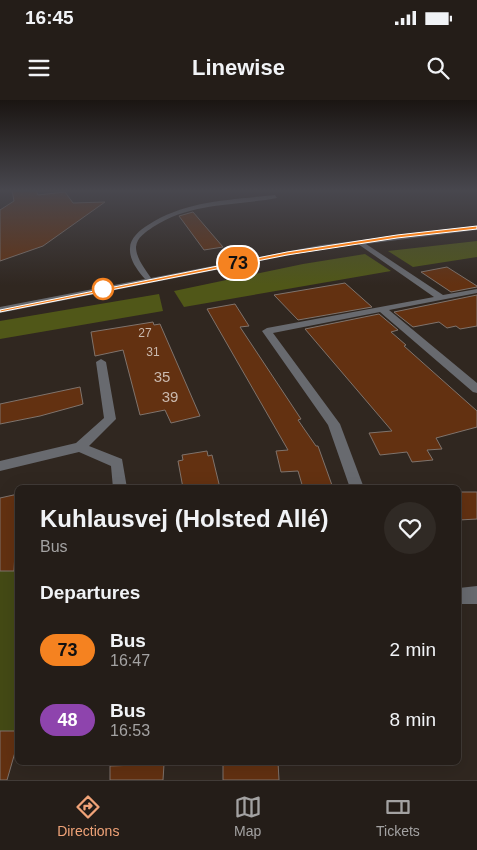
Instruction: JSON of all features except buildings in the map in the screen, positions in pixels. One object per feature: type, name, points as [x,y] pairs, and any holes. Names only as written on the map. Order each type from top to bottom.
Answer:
[{"type":"street","points":[[149,280],[134,255],[133,249],[134,241],[141,232],[156,222]]},
{"type":"street","points":[[0,310],[149,280],[359,242],[477,228]]},
{"type":"street","points":[[359,242],[440,297]]},
{"type":"street","points":[[356,485],[334,424],[267,331],[477,291]]},
{"type":"street","points":[[381,308],[477,389]]},
{"type":"street","points":[[0,466],[80,447],[110,419],[100,362]]},
{"type":"street","points":[[80,447],[117,463],[120,485]]},
{"type":"street","points":[[461,596],[477,595]]},
{"type":"green space","points":[[477,241],[477,257],[413,267],[388,251]]},
{"type":"green space","points":[[365,254],[391,271],[184,307],[174,291],[303,264]]},
{"type":"green space","points":[[159,294],[163,311],[0,339],[0,321]]},
{"type":"green space","points":[[15,552],[15,734],[0,734],[0,556]]},
{"type":"bus line","name":"73","points":[[0,310],[287,253],[397,236],[477,228]]}]
